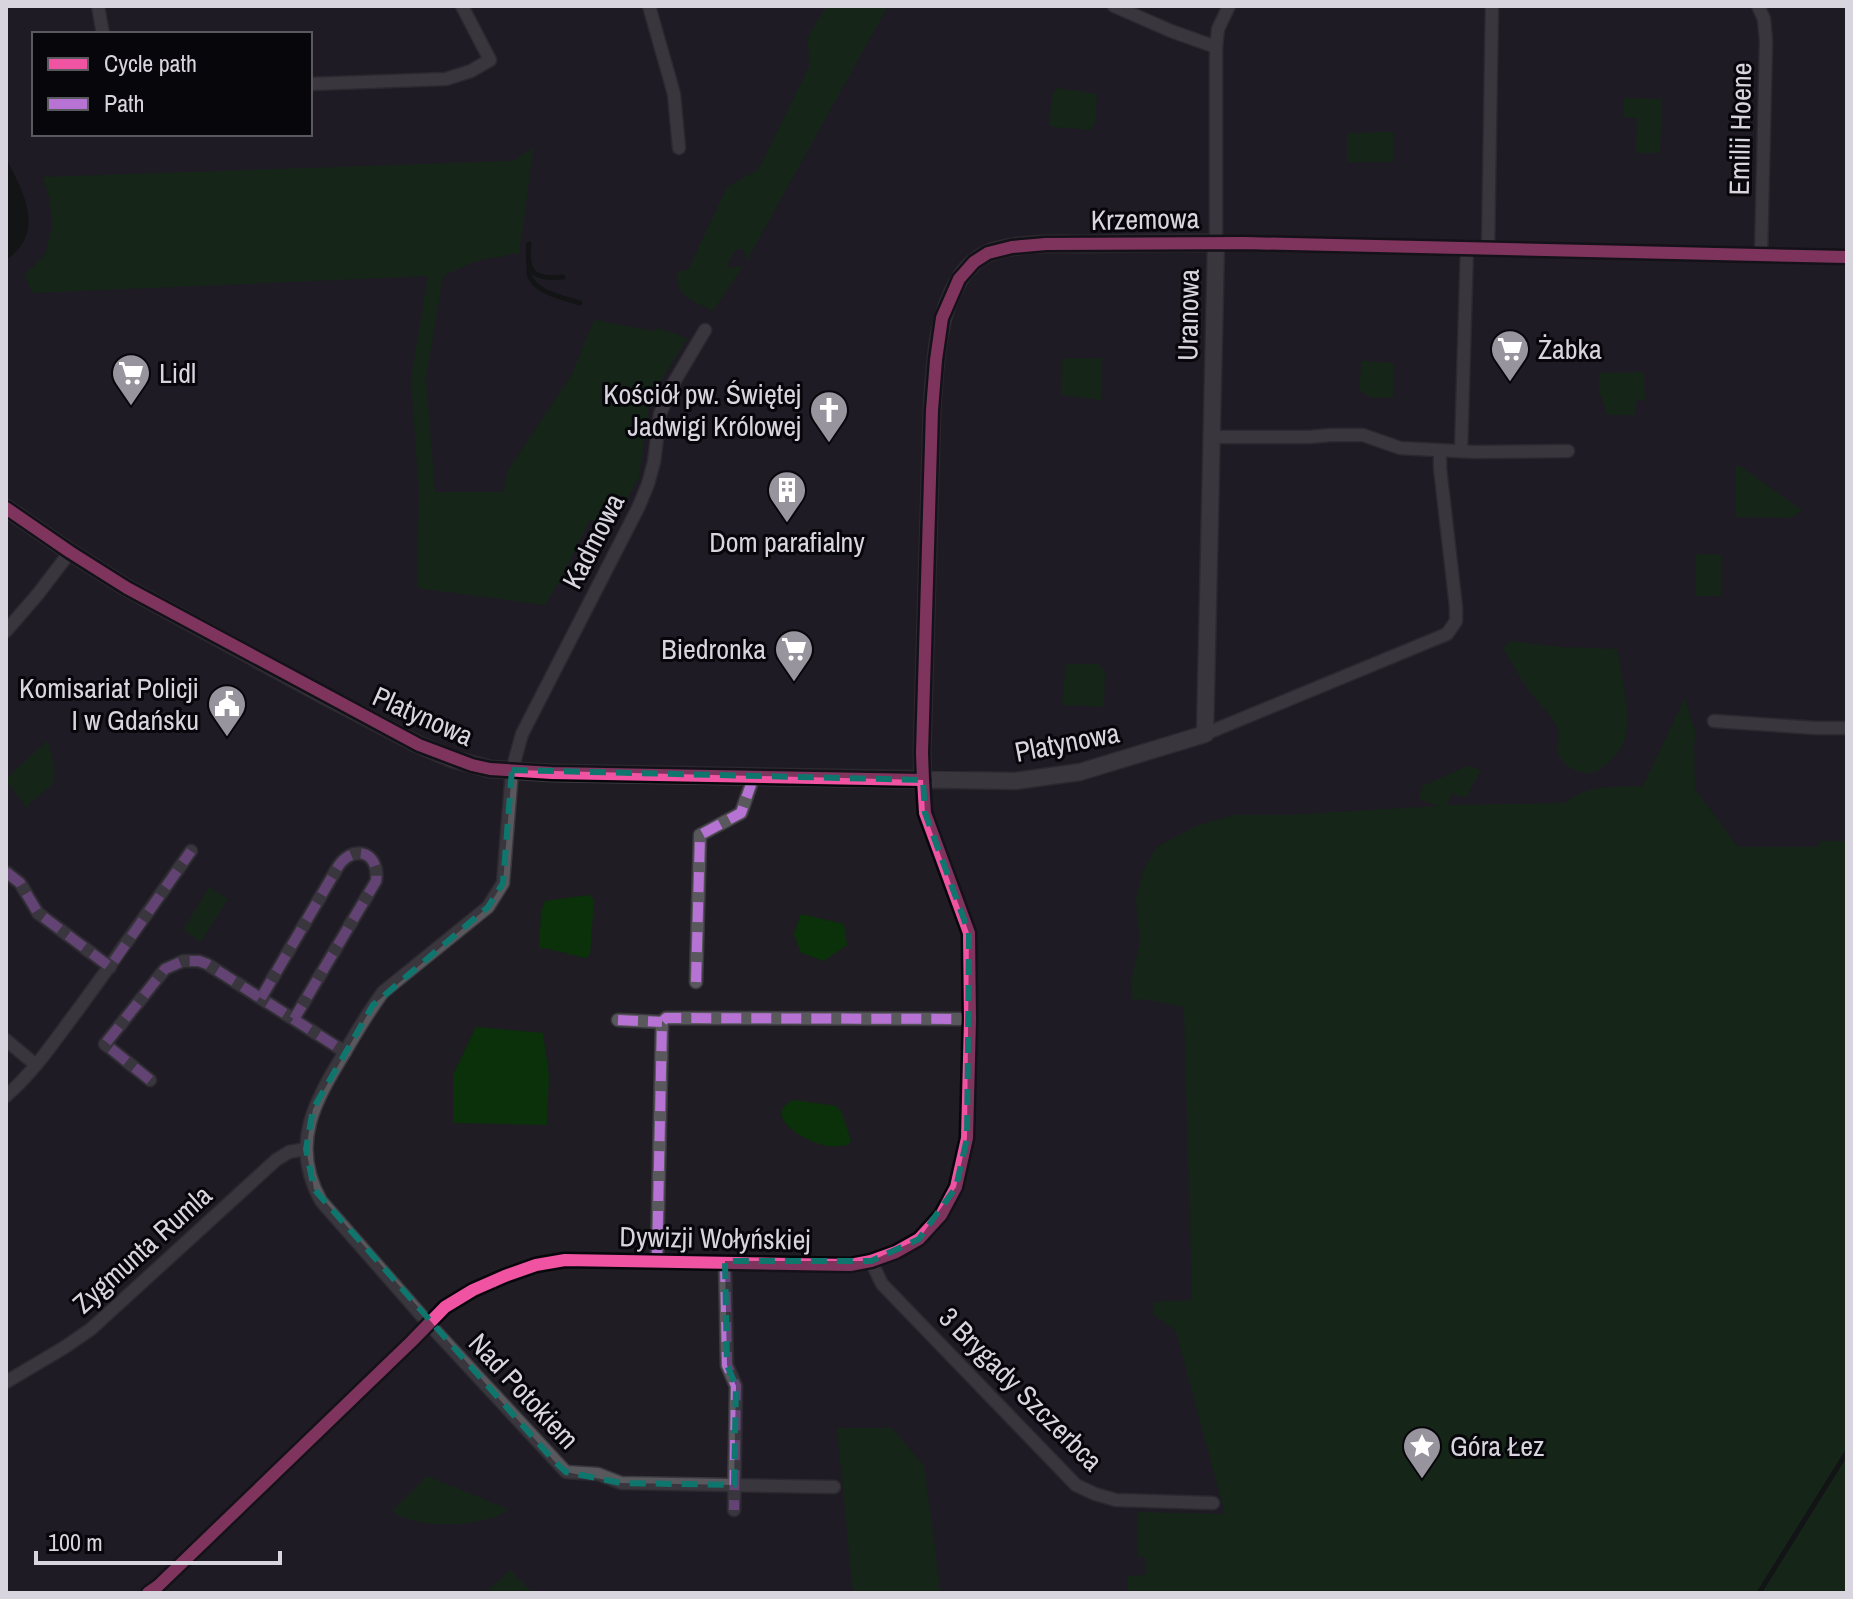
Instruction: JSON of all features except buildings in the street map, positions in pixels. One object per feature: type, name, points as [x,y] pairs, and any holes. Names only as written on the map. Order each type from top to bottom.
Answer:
[{"type":"street","points":[[98,6],[103,32]]},
{"type":"street","points":[[312,84],[446,79],[471,71],[490,60],[462,6]]},
{"type":"street","points":[[649,6],[674,94],[679,148]]},
{"type":"street","points":[[1114,6],[1216,47]]},
{"type":"street","name":"Uranowa","points":[[1205,734],[1216,243],[1216,47],[1218,29],[1229,6]]},
{"type":"street","points":[[1488,248],[1492,6]]},
{"type":"street","name":"Emilii Hoene","points":[[1758,6],[1764,19],[1766,41],[1761,255]]},
{"type":"street","name":"Krzemowa","points":[[923,780],[932,410],[936,360],[942,318],[959,279],[974,262],[988,253],[1046,244],[1216,243],[1847,257]]},
{"type":"street","points":[[1461,451],[1467,247]]},
{"type":"street","name":"Kadmowa","points":[[512,770],[522,734],[648,484],[660,414],[673,384],[705,330]]},
{"type":"street","points":[[1211,437],[1363,435],[1400,448],[1568,451]]},
{"type":"street","name":"Platynowa","points":[[6,508],[127,588],[419,745],[472,765],[552,773],[1015,781],[1067,774],[1205,734],[1447,634],[1456,621],[1456,607],[1440,450]]},
{"type":"street","points":[[6,631],[70,552]]},
{"type":"street","points":[[1714,721],[1847,728]]},
{"type":"street","points":[[428,1323],[321,1201],[308,1167],[308,1126],[313,1109],[383,992],[488,907],[503,883],[512,770]]},
{"type":"street","points":[[696,982],[700,835],[741,813],[754,776]]},
{"type":"street","name":"Dywizji Wołyńskiej","points":[[148,1593],[264,1485],[445,1307],[473,1290],[536,1265],[565,1260],[850,1265],[896,1252],[919,1239],[941,1215],[956,1187],[967,1138],[970,1019],[969,933],[925,813],[923,780]]},
{"type":"street","points":[[6,1096],[36,1065],[110,967],[191,851]]},
{"type":"street","points":[[261,998],[339,865],[355,853],[365,854],[377,870],[376,881],[294,1019]]},
{"type":"street","points":[[6,872],[20,883],[38,913],[110,967]]},
{"type":"street","points":[[150,1080],[105,1044],[165,969],[183,961],[207,964],[345,1052]]},
{"type":"street","points":[[618,1020],[970,1019]]},
{"type":"street","points":[[657,1261],[662,1022]]},
{"type":"street","points":[[6,1040],[36,1065]]},
{"type":"street","name":"Zygmunta Rumla","points":[[6,1382],[91,1329],[276,1160],[289,1152],[306,1149]]},
{"type":"street","name":"3 Brygady Szczerbca","points":[[871,1261],[882,1284],[1076,1485],[1116,1500],[1213,1503]]},
{"type":"street","points":[[725,1262],[727,1365],[736,1386],[734,1510]]},
{"type":"street","name":"Nad Potokiem","points":[[428,1323],[566,1472],[598,1474],[621,1483],[834,1487]]},
{"type":"highlighted area","points":[[512,770],[923,780],[925,813],[969,933],[967,1138],[956,1187],[919,1239],[871,1261],[725,1261],[727,1365],[736,1386],[734,1485],[621,1483],[566,1472],[554,1461],[314,1189],[306,1149],[313,1109],[373,1005],[488,907],[503,883]]},
{"type":"green space","points":[[827,6],[888,6],[746,262],[744,249],[735,250],[726,268],[743,266],[713,311],[682,293],[677,272],[688,270],[727,187],[758,170],[809,67],[808,36]]},
{"type":"green space","points":[[1056,88],[1097,94],[1095,124],[1090,130],[1049,124]]},
{"type":"green space","points":[[1624,98],[1662,99],[1660,153],[1636,153],[1637,118],[1623,117]]},
{"type":"green space","points":[[1393,132],[1393,162],[1347,162],[1347,133]]},
{"type":"green space","points":[[535,147],[519,254],[481,260],[443,276],[426,379],[435,492],[503,492],[508,470],[572,374],[594,320],[653,331],[657,328],[687,339],[650,399],[639,477],[612,526],[590,520],[545,605],[417,588],[419,492],[411,379],[428,276],[32,293],[25,275],[45,254],[53,225],[42,177],[513,161]]},
{"type":"green space","points":[[1101,358],[1101,400],[1061,395],[1062,359]]},
{"type":"green space","points":[[1362,361],[1394,363],[1393,398],[1369,397],[1359,389]]},
{"type":"green space","points":[[1644,372],[1645,400],[1636,401],[1635,415],[1608,415],[1599,392],[1599,373]]},
{"type":"green space","points":[[1735,466],[1740,466],[1802,510],[1791,518],[1736,517]]},
{"type":"green space","points":[[1696,554],[1722,555],[1721,596],[1696,596]]},
{"type":"green space","points":[[1510,641],[1618,649],[1628,723],[1620,750],[1599,770],[1590,773],[1577,771],[1559,757],[1556,726],[1503,648]]},
{"type":"green space","points":[[1066,664],[1098,664],[1105,671],[1104,707],[1062,705]]},
{"type":"green space","points":[[1685,697],[1696,735],[1695,789],[1738,847],[1817,847],[1821,841],[1847,841],[1847,1593],[1128,1593],[1128,1576],[1146,1575],[1146,1558],[1138,1556],[1137,1512],[1225,1514],[1176,1331],[1154,1315],[1153,1302],[1192,1300],[1184,1007],[1132,999],[1132,977],[1140,941],[1136,900],[1143,870],[1157,847],[1196,826],[1234,815],[1439,806],[1419,799],[1422,786],[1468,766],[1481,770],[1466,798],[1452,794],[1447,805],[1565,803],[1592,789],[1643,786]]},
{"type":"green space","points":[[47,741],[55,782],[26,807],[6,779]]},
{"type":"green space","points":[[209,887],[228,899],[201,942],[183,930]]},
{"type":"green space","points":[[589,895],[594,900],[590,955],[585,958],[539,949],[541,912],[545,901]]},
{"type":"green space","points":[[801,914],[844,924],[847,945],[824,961],[801,953],[794,934]]},
{"type":"green space","points":[[476,1027],[543,1033],[549,1075],[547,1125],[453,1123],[453,1075]]},
{"type":"green space","points":[[794,1100],[836,1106],[841,1111],[851,1140],[848,1145],[820,1144],[791,1128],[782,1114],[784,1106]]},
{"type":"green space","points":[[837,1428],[892,1428],[924,1466],[941,1593],[853,1593]]},
{"type":"green space","points":[[427,1476],[509,1509],[485,1520],[450,1524],[416,1521],[392,1511]]},
{"type":"green space","points":[[510,1570],[533,1593],[485,1593]]},
{"type":"shaded area","points":[[6,158],[24,198],[28,224],[26,237],[6,260]]},
{"type":"waterway","points":[[529,244],[529,262],[534,273],[563,277]]},
{"type":"waterway","points":[[529,261],[529,274],[537,286],[580,303]]},
{"type":"waterway","points":[[1759,1593],[1847,1452]]},
{"type":"marked path","points":[[696,982],[700,835],[741,813],[754,776]]},
{"type":"marked path","points":[[6,872],[20,883],[38,913],[110,967],[191,851]]},
{"type":"marked path","points":[[261,998],[339,865],[353,854],[371,858],[376,881],[294,1019]]},
{"type":"marked path","points":[[150,1080],[105,1044],[165,969],[183,961],[207,964],[345,1052]]},
{"type":"marked path","points":[[657,1261],[662,1022],[666,1018],[970,1019]]},
{"type":"marked path","points":[[618,1020],[662,1022]]},
{"type":"marked path","points":[[725,1262],[727,1365],[736,1386],[734,1510]]},
{"type":"cycle path","points":[[148,1593],[445,1307],[473,1290],[536,1265],[565,1260],[850,1265],[896,1252],[919,1239],[941,1215],[956,1187],[967,1138],[970,1019],[969,933],[925,813],[922,753],[932,410],[942,318],[959,279],[974,262],[988,253],[1046,244],[1244,243],[1847,257]]},
{"type":"cycle path","points":[[6,508],[127,588],[419,745],[472,765],[552,773],[923,780]]},
{"type":"place","name":"Żabka","points":[[1510,383]]},
{"type":"place","name":"Lidl","points":[[131,407]]},
{"type":"place","name":"Kościół pw. Świętej Jadwigi Królowej","points":[[829,444]]},
{"type":"place","name":"Dom parafialny","points":[[787,524]]},
{"type":"place","name":"Biedronka","points":[[794,683]]},
{"type":"place","name":"Komisariat Policji I w Gdańsku","points":[[227,738]]},
{"type":"place","name":"Góra Łez","points":[[1422,1480]]}]
